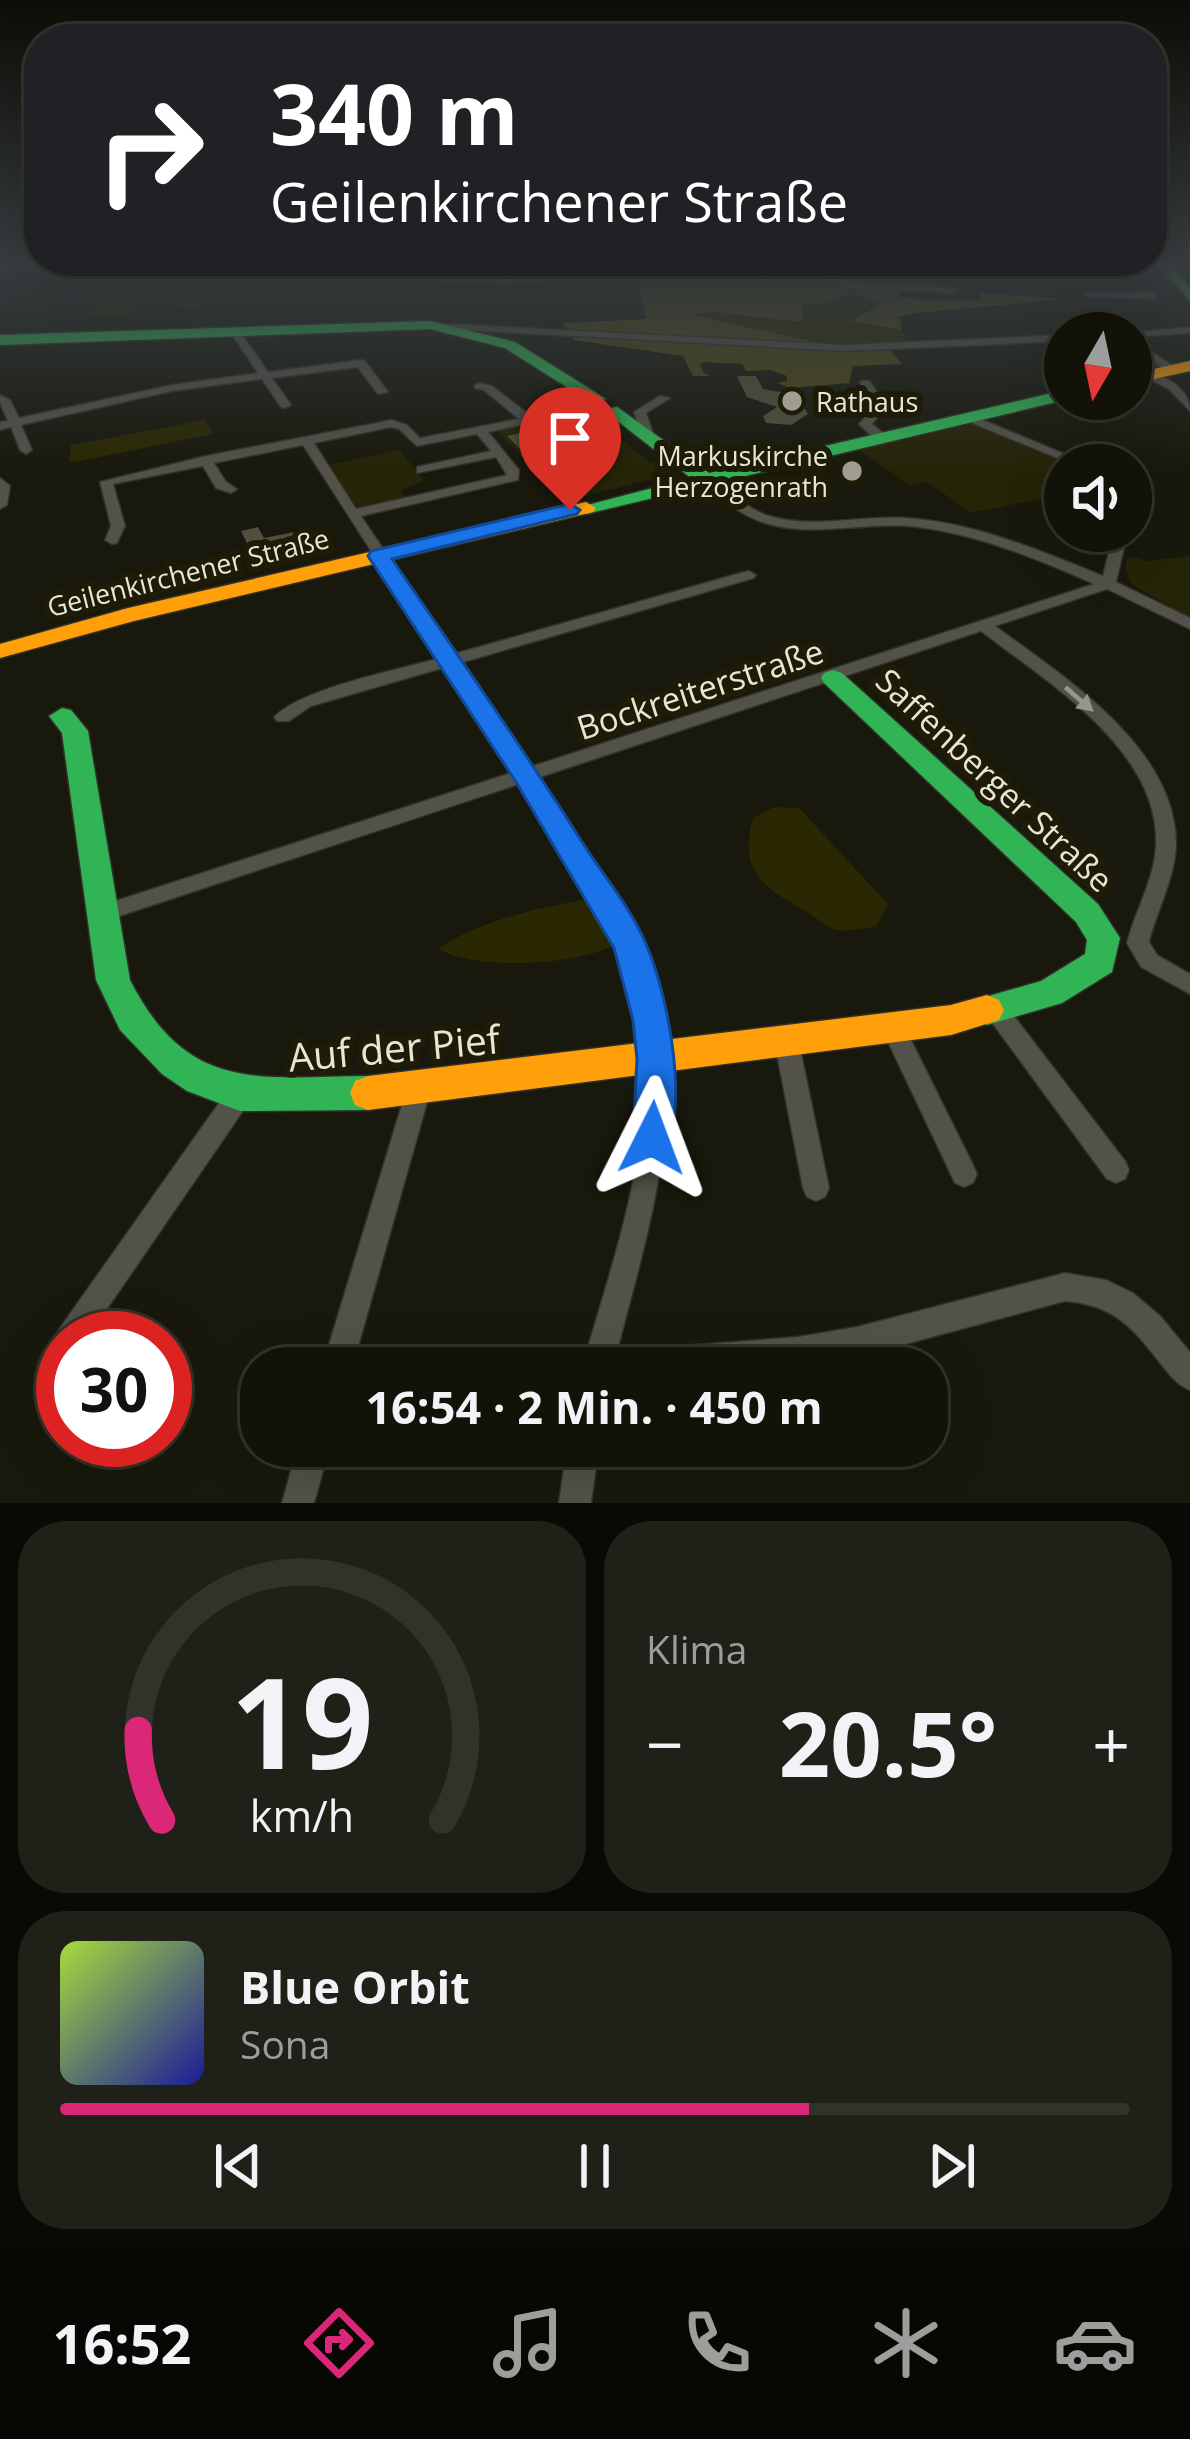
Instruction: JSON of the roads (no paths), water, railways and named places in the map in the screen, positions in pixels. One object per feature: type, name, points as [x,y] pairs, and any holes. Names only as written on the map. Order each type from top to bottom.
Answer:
[{"type":"main road","points":[[0,340],[107,341],[252,332]]},
{"type":"main road","points":[[468,332],[514,346],[610,405],[703,478]]},
{"type":"main road","name":"Geilenkirchener Straße","points":[[0,651],[112,619],[1044,400]]},
{"type":"main road","name":"Saffenberger Straße","points":[[832,678],[1087,913],[1104,938]]},
{"type":"main road","name":"Auf der Pief","points":[[62,716],[75,731],[113,980],[146,1037],[200,1078],[240,1094],[293,1099],[419,1088],[996,1010],[1050,993],[1082,976],[1105,956],[1104,938]]},
{"type":"street","points":[[547,332],[845,348],[1044,339]]},
{"type":"street","points":[[236,333],[285,405]]},
{"type":"street","points":[[0,426],[148,392],[361,363],[382,392]]},
{"type":"street","points":[[1161,373],[1190,408]]},
{"type":"street","points":[[865,383],[880,406],[865,424],[881,438]]},
{"type":"street","points":[[479,386],[529,421]]},
{"type":"street","points":[[0,398],[17,423],[26,450]]},
{"type":"street","points":[[112,541],[117,519],[106,482],[392,422],[417,442],[670,398],[640,412],[648,436]]},
{"type":"street","points":[[968,418],[1044,449]]},
{"type":"street","points":[[346,504],[514,477],[479,429]]},
{"type":"street","points":[[306,440],[527,777],[630,946],[648,1006],[655,1059],[654,1113],[642,1205],[603,1347]]},
{"type":"street","points":[[421,470],[498,453]]},
{"type":"street","points":[[206,460],[221,485],[231,489]]},
{"type":"street","points":[[703,478],[765,519],[800,525],[878,520],[927,524],[1108,584],[1190,624]]},
{"type":"street","points":[[0,482],[4,486],[0,505]]},
{"type":"street","points":[[1108,584],[1116,552]]},
{"type":"street","points":[[283,717],[305,702],[749,575]]},
{"type":"street","name":"Bockreiterstraße","points":[[104,913],[987,628],[1108,584]]},
{"type":"street","points":[[987,628],[1085,704],[1118,736],[1150,780],[1160,803],[1166,840],[1138,943],[1149,961],[1190,985]]},
{"type":"street","points":[[996,1010],[1116,1170]]},
{"type":"street","points":[[893,1027],[964,1174]]},
{"type":"street","points":[[786,1040],[816,1188]]},
{"type":"street","points":[[344,1347],[419,1088]]},
{"type":"street","points":[[89,1311],[240,1094]]},
{"type":"street","points":[[828,1347],[1065,1287],[1087,1287],[1123,1301],[1190,1375]]},
{"type":"street","points":[[298,1503],[308,1467]]},
{"type":"street","points":[[574,1503],[580,1467]]},
{"type":"place","name":"Rathaus","points":[[792,401]]},
{"type":"place","name":"Markuskirche Herzogenrath","points":[[852,471]]}]
